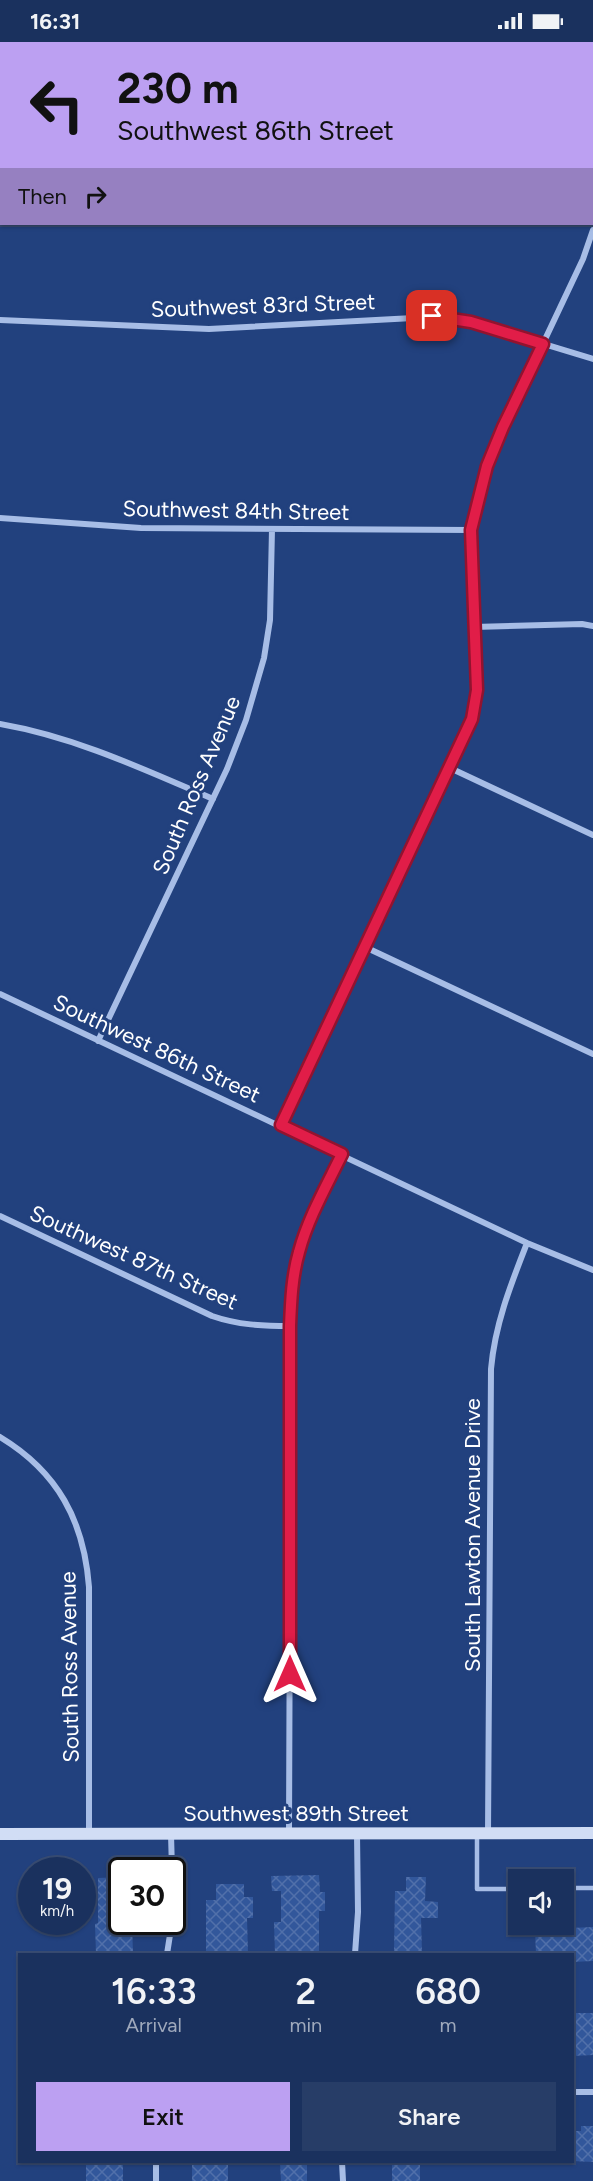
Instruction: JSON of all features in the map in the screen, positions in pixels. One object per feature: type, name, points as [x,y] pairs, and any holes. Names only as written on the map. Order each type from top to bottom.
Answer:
[{"type":"main road","name":"Southwest 89th Street","points":[[0,1834],[593,1833]]},
{"type":"street","points":[[281,1125],[450,768],[475,708],[477,690],[471,530],[481,489],[494,449],[583,258],[593,230]]},
{"type":"street","name":"Southwest 83rd Street","points":[[0,320],[209,329],[432,316],[471,322],[593,359]]},
{"type":"street","name":"Southwest 84th Street","points":[[0,518],[141,528],[471,530]]},
{"type":"street","name":"South Ross Avenue","points":[[98,1041],[240,739],[264,658],[272,594],[272,529]]},
{"type":"street","points":[[474,627],[582,624],[593,626]]},
{"type":"street","points":[[0,724],[53,736],[102,752],[213,799]]},
{"type":"street","points":[[450,768],[593,835]]},
{"type":"street","points":[[365,947],[593,1054]]},
{"type":"street","name":"Southwest 86th Street","points":[[0,994],[527,1243],[593,1270]]},
{"type":"street","points":[[289,1833],[290,1326],[293,1282],[300,1248],[342,1154]]},
{"type":"street","name":"Southwest 87th Street","points":[[0,1216],[212,1316],[228,1322],[250,1325],[290,1326]]},
{"type":"street","name":"South Lawton Avenue Drive","points":[[483,1833],[491,1369],[500,1318],[527,1243]]},
{"type":"street","name":"South Ross Avenue","points":[[0,1437],[16,1447],[45,1472],[67,1503],[81,1539],[88,1568],[89,1834]]},
{"type":"street","points":[[171,1834],[172,1857]]},
{"type":"street","points":[[355,1953],[358,1912],[357,1834]]},
{"type":"street","points":[[167,1953],[170,1935]]},
{"type":"street","points":[[574,2092],[593,2092]]},
{"type":"street","points":[[156,2163],[156,2181]]},
{"type":"street","points":[[342,2163],[343,2181]]},
{"type":"lane","points":[[483,1833],[477,1889],[508,1888]]},
{"type":"lane","points":[[574,1888],[593,1888]]},
{"type":"building","points":[[319,1875],[320,1892],[325,1892],[325,1911],[319,1911],[319,1953],[275,1953],[274,1922],[281,1922],[281,1891],[272,1891],[271,1876]]},
{"type":"building","points":[[406,1877],[426,1877],[425,1901],[438,1902],[438,1918],[421,1918],[422,1953],[394,1953],[395,1891],[406,1891]]},
{"type":"building","points":[[98,1878],[108,1878],[108,1935],[132,1935],[133,1953],[96,1953],[96,1924],[98,1923]]},
{"type":"building","points":[[216,1884],[244,1884],[244,1897],[253,1897],[253,1918],[247,1918],[248,1953],[206,1953],[206,1900],[216,1900]]},
{"type":"building","points":[[593,1927],[593,1961],[574,1962],[574,1953],[536,1953],[535,1935],[574,1935],[574,1928]]},
{"type":"building","points":[[574,2013],[593,2013],[593,2055],[574,2056]]},
{"type":"building","points":[[581,2126],[593,2126],[593,2162],[574,2161],[574,2131],[581,2131]]},
{"type":"building","points":[[86,2163],[123,2163],[123,2181],[86,2181]]},
{"type":"building","points":[[192,2163],[228,2163],[228,2181],[192,2181]]},
{"type":"building","points":[[280,2163],[307,2163],[307,2181],[281,2181]]},
{"type":"building","points":[[392,2163],[420,2163],[420,2181],[392,2181]]},
{"type":"route","points":[[290,1674],[290,1326],[293,1282],[297,1257],[305,1234],[342,1154],[281,1125],[472,719],[477,690],[471,530],[487,466],[543,344],[487,326],[432,316]]}]
